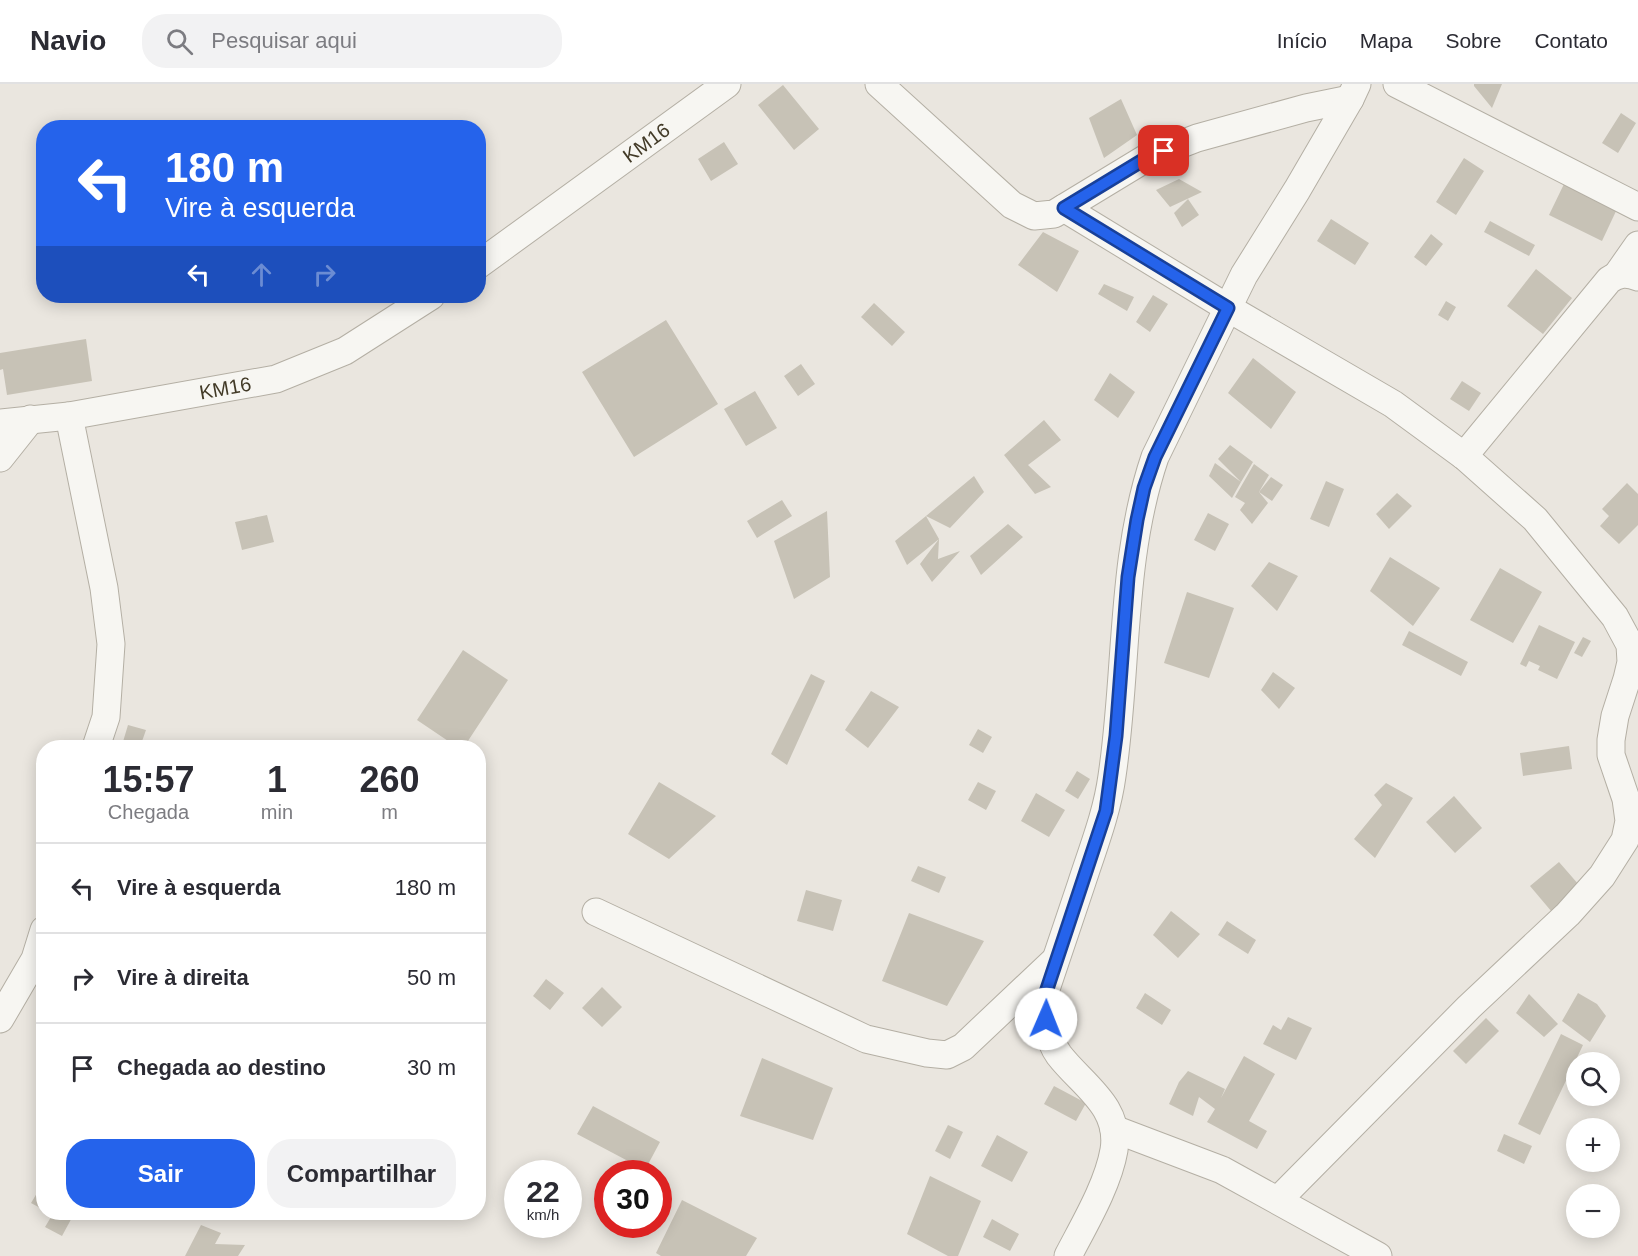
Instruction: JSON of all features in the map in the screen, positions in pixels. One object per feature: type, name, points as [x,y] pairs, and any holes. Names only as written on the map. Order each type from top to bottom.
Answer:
[{"type":"street","name":"KM16","points":[[486,259],[727,84]]},
{"type":"street","points":[[879,84],[1011,205],[1034,216],[1053,214],[1148,157],[1197,138],[1306,108],[1354,92]]},
{"type":"street","points":[[1396,84],[1638,207]]},
{"type":"street","points":[[1068,1256],[1100,1192],[1114,1150],[1114,1129],[1107,1109],[1098,1096],[1058,1054],[1046,1019],[1046,992],[1106,811],[1116,736],[1128,577],[1144,488],[1155,457],[1244,275],[1354,92]]},
{"type":"street","points":[[1064,208],[1228,308],[1393,404],[1464,456],[1535,519],[1615,617],[1630,645],[1627,679],[1615,716],[1611,740],[1611,755],[1626,799],[1629,821],[1625,840],[1602,876],[1568,914],[1469,1007],[1278,1200]]},
{"type":"street","points":[[1464,456],[1610,280],[1627,276],[1638,245]]},
{"type":"street","name":"KM16","points":[[0,423],[69,416],[276,379],[345,351],[420,303]]},
{"type":"street","points":[[69,416],[104,588],[111,644],[106,717],[98,740]]},
{"type":"street","points":[[0,458],[31,419]]},
{"type":"street","points":[[596,912],[866,1039],[927,1053],[947,1055],[963,1047],[1056,959]]},
{"type":"street","points":[[0,1019],[36,956]]},
{"type":"street","points":[[1114,1129],[1222,1170],[1378,1256]]},
{"type":"building","points":[[1474,84],[1502,84],[1492,108],[1474,86]]},
{"type":"building","points":[[783,85],[819,129],[794,150],[758,105]]},
{"type":"building","points":[[1121,99],[1137,135],[1104,158],[1089,118]]},
{"type":"building","points":[[1621,113],[1636,123],[1618,153],[1602,143]]},
{"type":"building","points":[[724,142],[738,164],[711,181],[698,159]]},
{"type":"building","points":[[1464,158],[1484,171],[1456,215],[1436,202]]},
{"type":"building","points":[[1179,179],[1202,192],[1170,207],[1156,190]]},
{"type":"building","points":[[1564,184],[1617,209],[1602,241],[1549,215]]},
{"type":"building","points":[[1188,199],[1199,215],[1182,227],[1174,213]]},
{"type":"building","points":[[1331,219],[1369,243],[1355,265],[1317,241]]},
{"type":"building","points":[[1490,221],[1535,245],[1529,256],[1484,232]]},
{"type":"building","points":[[1043,232],[1079,251],[1057,292],[1018,265]]},
{"type":"building","points":[[1431,234],[1443,244],[1426,266],[1414,257]]},
{"type":"building","points":[[1536,269],[1572,298],[1543,334],[1507,306]]},
{"type":"building","points":[[1104,284],[1134,297],[1127,311],[1098,294]]},
{"type":"building","points":[[1153,295],[1168,304],[1150,332],[1136,322]]},
{"type":"building","points":[[1446,301],[1456,307],[1448,321],[1438,315]]},
{"type":"building","points":[[874,303],[905,332],[892,346],[861,317]]},
{"type":"building","points":[[666,320],[718,404],[634,457],[582,372]]},
{"type":"building","points":[[86,339],[92,381],[7,395],[3,369],[0,370],[0,353]]},
{"type":"building","points":[[1253,358],[1296,392],[1271,429],[1228,393]]},
{"type":"building","points":[[801,364],[815,384],[798,396],[784,376]]},
{"type":"building","points":[[1110,373],[1135,392],[1118,418],[1094,400]]},
{"type":"building","points":[[1462,381],[1481,393],[1469,411],[1450,399]]},
{"type":"building","points":[[755,391],[777,428],[746,446],[724,409]]},
{"type":"building","points":[[1044,420],[1061,440],[1028,465],[1051,487],[1035,494],[1004,455]]},
{"type":"building","points":[[1230,445],[1253,462],[1241,482],[1218,459]]},
{"type":"building","points":[[1215,463],[1241,482],[1232,498],[1209,476]]},
{"type":"building","points":[[1254,464],[1269,475],[1259,492],[1268,503],[1252,524],[1240,510],[1245,503],[1235,497]]},
{"type":"building","points":[[974,476],[984,492],[950,528],[926,516]]},
{"type":"building","points":[[1271,477],[1283,485],[1272,501],[1259,492]]},
{"type":"building","points":[[1326,481],[1344,489],[1329,527],[1310,519]]},
{"type":"building","points":[[1627,483],[1638,494],[1638,525],[1619,544],[1600,526],[1609,516],[1602,509]]},
{"type":"building","points":[[1397,493],[1412,506],[1389,529],[1376,514]]},
{"type":"building","points":[[782,500],[792,516],[757,538],[747,521]]},
{"type":"building","points":[[827,511],[830,577],[794,599],[774,541]]},
{"type":"building","points":[[1208,513],[1229,524],[1215,551],[1194,540]]},
{"type":"building","points":[[267,515],[274,542],[242,550],[235,522]]},
{"type":"building","points":[[926,516],[939,539],[907,565],[895,541]]},
{"type":"building","points":[[1008,524],[1023,537],[981,575],[970,556]]},
{"type":"building","points":[[939,539],[938,559],[960,551],[932,582],[920,564]]},
{"type":"building","points":[[1390,557],[1440,588],[1413,626],[1370,591]]},
{"type":"building","points":[[1269,562],[1298,576],[1277,611],[1251,586]]},
{"type":"building","points":[[1500,568],[1542,592],[1513,643],[1470,620]]},
{"type":"building","points":[[1187,592],[1234,608],[1209,678],[1164,663]]},
{"type":"building","points":[[1539,625],[1575,642],[1557,679],[1538,670],[1540,666],[1529,661],[1526,667],[1520,664]]},
{"type":"building","points":[[1409,631],[1468,662],[1461,676],[1402,645]]},
{"type":"building","points":[[1583,637],[1591,641],[1582,657],[1574,653]]},
{"type":"building","points":[[463,650],[508,680],[469,740],[447,740],[417,720]]},
{"type":"building","points":[[1273,672],[1295,688],[1279,709],[1261,690]]},
{"type":"building","points":[[811,674],[825,681],[787,765],[771,754]]},
{"type":"building","points":[[871,691],[899,707],[868,748],[845,730]]},
{"type":"building","points":[[128,725],[146,730],[142,740],[124,740]]},
{"type":"building","points":[[978,729],[992,737],[983,753],[969,745]]},
{"type":"building","points":[[1569,746],[1572,769],[1523,776],[1520,753]]},
{"type":"building","points":[[1077,771],[1090,779],[1078,799],[1065,791]]},
{"type":"building","points":[[659,782],[716,816],[669,859],[628,834]]},
{"type":"building","points":[[978,782],[996,791],[986,810],[968,800]]},
{"type":"building","points":[[1386,783],[1413,798],[1375,858],[1354,839],[1382,805],[1374,795]]},
{"type":"building","points":[[1036,793],[1065,810],[1049,837],[1021,821]]},
{"type":"building","points":[[1454,796],[1482,828],[1455,853],[1426,822]]},
{"type":"building","points":[[1559,862],[1586,893],[1557,918],[1530,886]]},
{"type":"building","points":[[918,866],[946,877],[939,893],[911,881]]},
{"type":"building","points":[[806,890],[842,900],[833,931],[797,921]]},
{"type":"building","points":[[1171,911],[1200,934],[1178,958],[1153,935]]},
{"type":"building","points":[[909,913],[984,941],[947,1006],[882,981]]},
{"type":"building","points":[[1227,921],[1256,940],[1248,954],[1218,935]]},
{"type":"building","points":[[546,979],[564,993],[550,1010],[533,996]]},
{"type":"building","points":[[602,987],[622,1007],[602,1027],[582,1008]]},
{"type":"building","points":[[1145,993],[1171,1010],[1162,1025],[1136,1008]]},
{"type":"building","points":[[1578,993],[1597,1004],[1606,1016],[1590,1042],[1562,1021]]},
{"type":"building","points":[[1529,994],[1558,1024],[1544,1037],[1516,1013]]},
{"type":"building","points":[[1288,1017],[1312,1028],[1296,1060],[1263,1044],[1273,1025],[1281,1030]]},
{"type":"building","points":[[1486,1018],[1499,1031],[1466,1064],[1453,1051]]},
{"type":"building","points":[[1561,1034],[1583,1045],[1580,1052],[1566,1052],[1566,1081],[1540,1135],[1518,1124]]},
{"type":"building","points":[[1244,1056],[1275,1074],[1249,1121],[1267,1131],[1257,1149],[1207,1122],[1215,1109],[1199,1097],[1193,1116],[1169,1104],[1179,1082],[1188,1071],[1225,1089],[1221,1098]]},
{"type":"building","points":[[762,1058],[833,1088],[813,1140],[740,1116]]},
{"type":"building","points":[[1054,1086],[1086,1103],[1076,1121],[1044,1104]]},
{"type":"building","points":[[593,1106],[660,1142],[650,1160],[626,1160],[577,1134]]},
{"type":"building","points":[[948,1125],[963,1132],[950,1159],[935,1151]]},
{"type":"building","points":[[1504,1134],[1532,1146],[1524,1164],[1497,1151]]},
{"type":"building","points":[[997,1135],[1028,1152],[1012,1182],[981,1166]]},
{"type":"building","points":[[930,1176],[981,1201],[958,1256],[948,1256],[907,1234]]},
{"type":"building","points":[[36,1195],[36,1206],[31,1203]]},
{"type":"building","points":[[682,1200],[757,1238],[746,1256],[661,1256],[656,1253],[663,1238],[672,1238],[672,1220]]},
{"type":"building","points":[[992,1219],[1019,1234],[1010,1251],[983,1237]]},
{"type":"building","points":[[49,1220],[71,1220],[62,1236],[45,1227]]},
{"type":"building","points":[[201,1225],[221,1233],[215,1244],[245,1245],[238,1256],[185,1256]]},
{"type":"route","points":[[1046,1019],[1046,992],[1106,811],[1116,736],[1128,577],[1144,488],[1155,457],[1228,308],[1064,208],[1148,157],[1164,151]]}]
